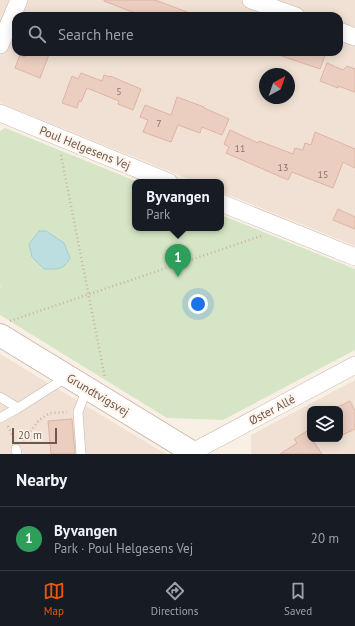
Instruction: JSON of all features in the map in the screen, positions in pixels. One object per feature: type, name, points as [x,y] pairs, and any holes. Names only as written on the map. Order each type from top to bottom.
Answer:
[{"type":"street","points":[[251,0],[285,12]]},
{"type":"street","points":[[0,45],[15,2]]},
{"type":"street","points":[[343,33],[355,37]]},
{"type":"street","name":"Poul Helgesens Vej","points":[[0,113],[162,179]]},
{"type":"street","points":[[224,204],[355,257]]},
{"type":"street","name":"Grundtvigsvej","points":[[2,329],[68,377],[192,453]]},
{"type":"street","name":"Øster Allé","points":[[192,453],[355,365]]},
{"type":"lane","points":[[1,417],[68,377]]},
{"type":"lane","points":[[81,454],[78,412],[87,388]]},
{"type":"lane","points":[[0,397],[18,408]]},
{"type":"path","points":[[58,137],[110,402]]},
{"type":"path","points":[[2,329],[89,294],[283,228]]},
{"type":"path","points":[[17,452],[40,420],[50,413],[78,412]]},
{"type":"path","points":[[1,417],[12,434],[17,452]]},
{"type":"shaded area","points":[[0,0],[355,0],[355,246],[224,193],[224,179],[189,179],[0,103]]},
{"type":"shaded area","points":[[0,354],[166,454],[0,454]]},
{"type":"shaded area","points":[[355,380],[355,454],[251,454],[251,435]]},
{"type":"green space","points":[[5,128],[132,180],[132,231],[224,231],[224,216],[355,269],[355,350],[223,420],[167,418],[0,315],[0,131]]},
{"type":"water","points":[[39,231],[46,231],[64,243],[70,258],[65,265],[56,269],[44,269],[32,257],[29,244]]},
{"type":"building","points":[[155,0],[187,12],[133,12],[104,1]]},
{"type":"building","points":[[20,56],[48,56],[40,78],[15,68]]},
{"type":"building","points":[[282,56],[325,56],[320,69]]},
{"type":"building","points":[[327,63],[343,70],[347,66],[355,69],[355,92],[338,86],[338,88],[320,81]]},
{"type":"building","points":[[81,73],[102,81],[104,75],[110,76],[141,89],[133,110],[118,104],[119,101],[87,88],[81,102],[79,101],[77,108],[62,103],[72,76],[78,79]]},
{"type":"building","points":[[177,97],[204,107],[229,119],[222,135],[202,127],[200,133],[178,125],[171,142],[143,132],[148,120],[140,117],[145,105],[171,115]]},
{"type":"building","points":[[230,130],[258,143],[259,141],[293,154],[295,148],[303,150],[305,143],[311,145],[315,132],[355,149],[355,168],[343,162],[333,188],[292,172],[288,180],[226,153],[229,147],[224,144]]},
{"type":"building","points":[[338,209],[355,217],[355,229],[333,220]]},
{"type":"building","points":[[350,401],[355,411],[355,429],[343,435],[343,406],[340,406]]},
{"type":"building","points":[[72,419],[75,454],[51,454],[48,421]]},
{"type":"building","points":[[307,431],[307,442],[314,442],[322,454],[280,454],[297,443],[294,439]]},
{"type":"place","name":"Byvangen","points":[[178,277]]}]
